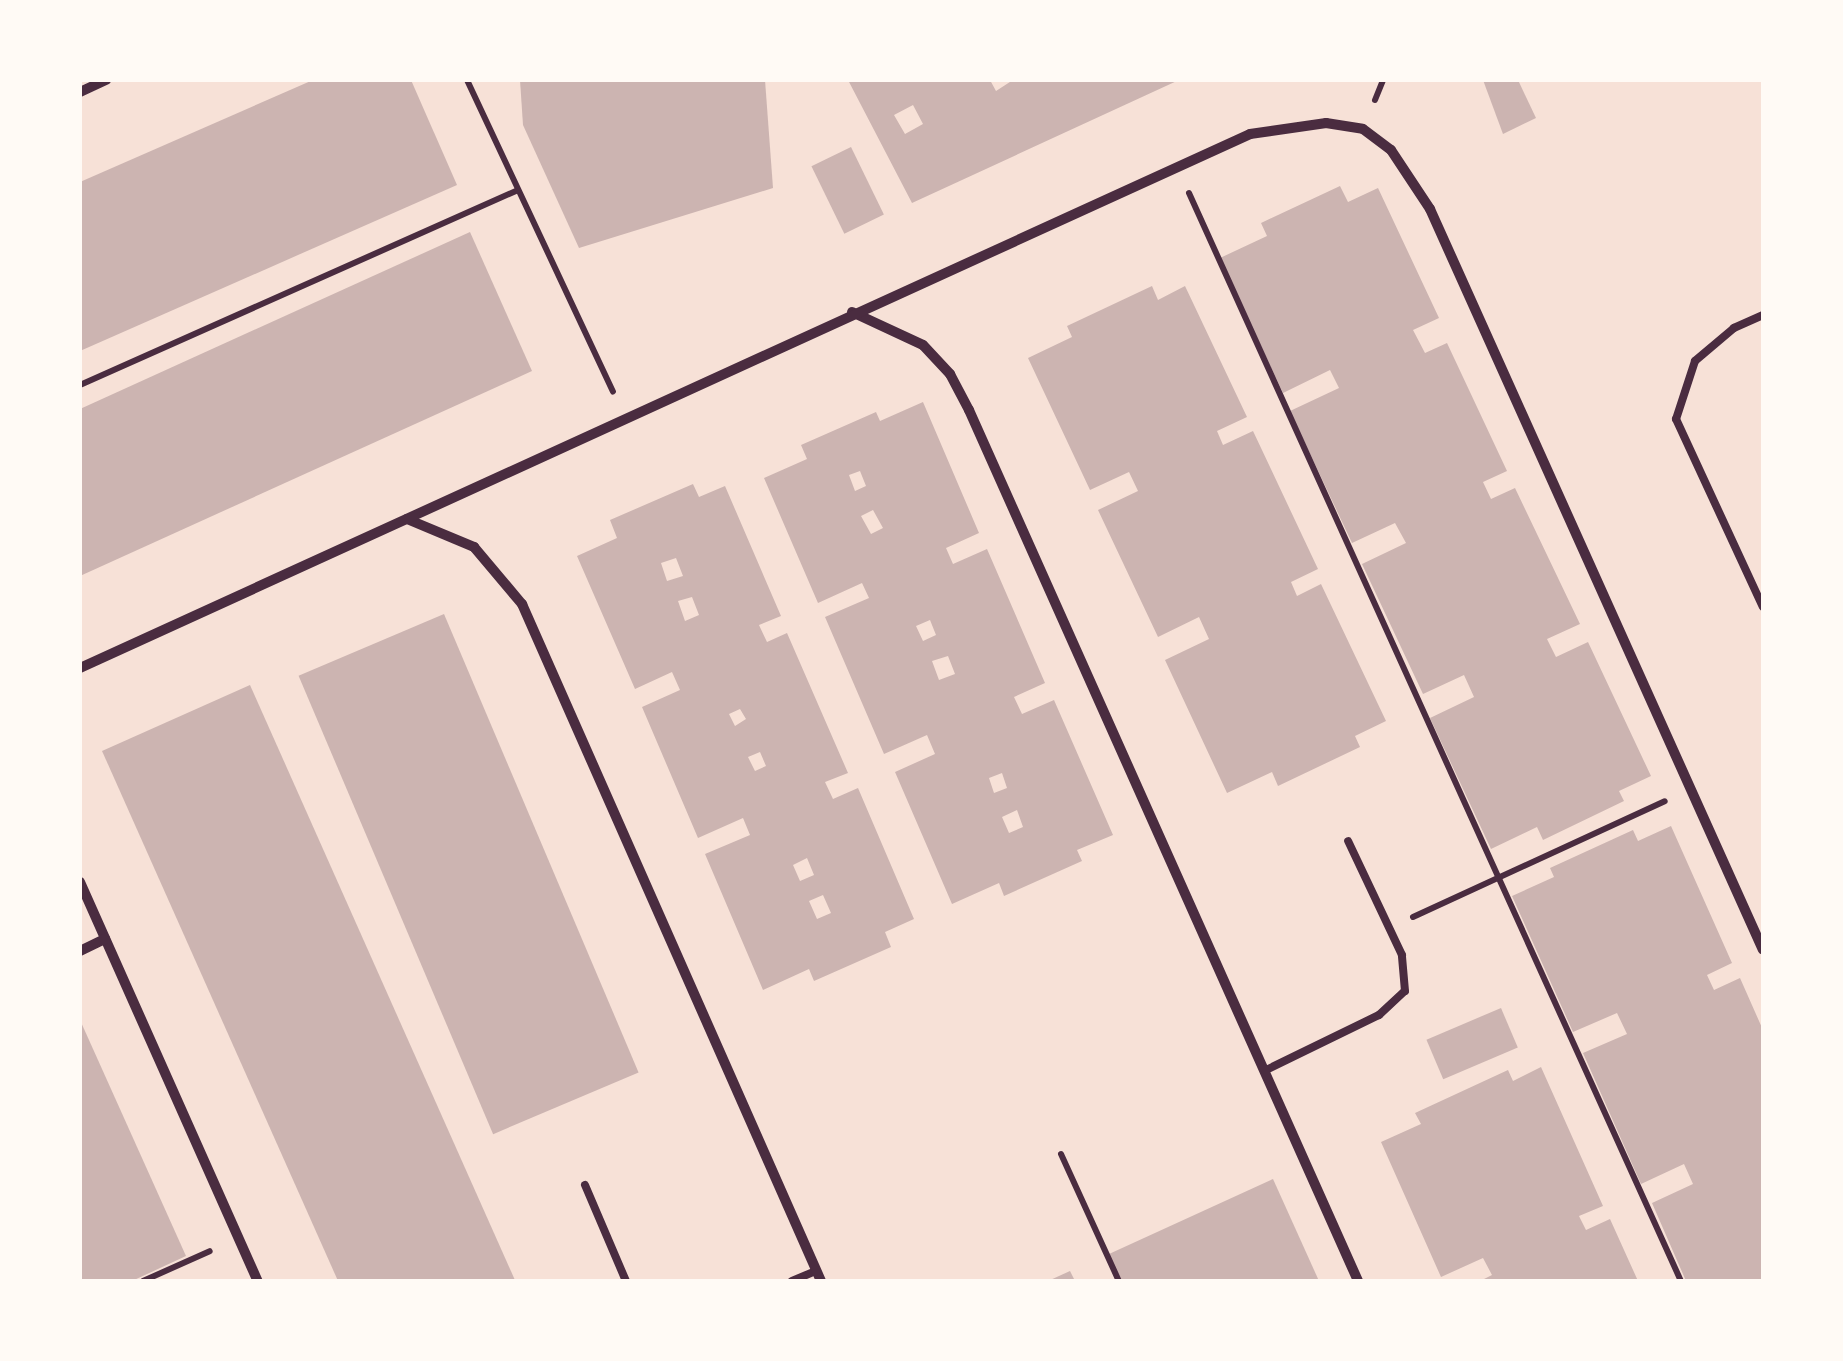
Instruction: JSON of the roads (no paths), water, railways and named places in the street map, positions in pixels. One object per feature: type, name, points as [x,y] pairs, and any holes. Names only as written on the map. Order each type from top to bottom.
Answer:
[{"type":"street","points":[[80,92],[106,80]]},
{"type":"street","points":[[80,668],[851,312],[1178,166],[1286,125],[1363,129],[1391,150],[1430,208],[1763,950]]},
{"type":"street","points":[[851,312],[889,324],[922,345],[957,386],[1358,1281]]},
{"type":"street","points":[[406,518],[474,547],[522,604],[819,1276]]},
{"type":"street","points":[[80,882],[258,1281]]},
{"type":"street","points":[[80,951],[106,940]]},
{"type":"lane","points":[[1763,314],[1734,328],[1695,362],[1676,419],[1763,607]]},
{"type":"lane","points":[[1264,1071],[1395,1006],[1408,972],[1348,841]]},
{"type":"lane","points":[[585,1185],[626,1281]]},
{"type":"lane","points":[[792,1281],[819,1276]]}]
